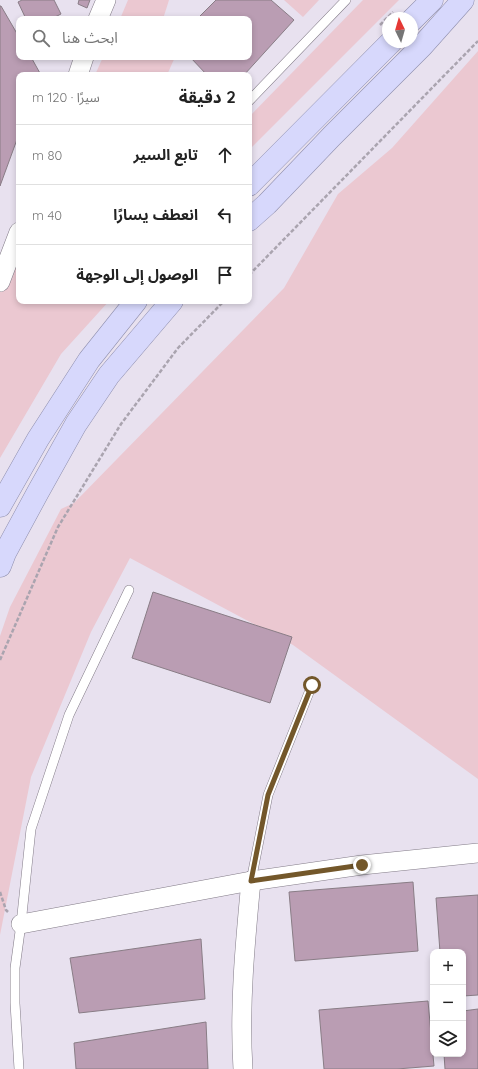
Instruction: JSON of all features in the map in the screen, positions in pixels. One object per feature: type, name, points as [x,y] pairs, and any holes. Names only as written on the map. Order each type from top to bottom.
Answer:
[{"type":"highway","points":[[418,14],[432,0]]},
{"type":"highway","points":[[252,217],[267,204],[422,46],[464,0]]},
{"type":"highway","points":[[252,182],[385,48]]},
{"type":"highway","points":[[0,506],[38,439],[89,360],[134,304]]},
{"type":"highway","points":[[0,566],[5,553],[76,424],[109,375],[169,304]]},
{"type":"street","points":[[99,16],[106,0]]},
{"type":"street","points":[[79,72],[83,60]]},
{"type":"street","points":[[0,282],[16,240]]},
{"type":"street","points":[[21,924],[251,881],[362,865],[478,853]]},
{"type":"street","points":[[243,1069],[242,1025],[245,937],[251,881]]},
{"type":"lane","points":[[252,98],[346,0]]},
{"type":"lane","points":[[19,1069],[15,1003],[15,968],[31,829],[69,714],[129,590]]},
{"type":"lane","points":[[251,881],[268,795],[312,685]]},
{"type":"path","points":[[252,272],[478,41]]},
{"type":"path","points":[[0,660],[58,527],[121,424],[178,348],[221,304]]},
{"type":"shaded area","points":[[128,0],[169,0],[164,16],[121,16]]},
{"type":"shaded area","points":[[284,0],[319,0],[303,17]]},
{"type":"shaded area","points":[[363,0],[399,0],[387,12],[382,12],[382,17],[252,147],[252,114]]},
{"type":"shaded area","points":[[478,51],[478,779],[293,645],[130,558],[91,632],[31,777],[0,935],[0,636],[10,607],[61,509],[74,503],[284,288],[338,194],[392,148]]},
{"type":"shaded area","points":[[102,60],[174,60],[168,72],[96,72]]},
{"type":"shaded area","points":[[16,255],[16,304],[106,304],[61,354],[0,458],[0,292]]},
{"type":"building","points":[[22,0],[54,0],[61,14],[57,16],[25,16],[18,2]]},
{"type":"building","points":[[79,0],[90,0],[87,8],[78,4]]},
{"type":"building","points":[[216,0],[271,0],[294,20],[247,72],[204,72],[193,60],[252,60],[252,16],[200,16]]},
{"type":"building","points":[[1,6],[16,32],[16,60],[33,60],[39,72],[16,72],[16,142],[0,186]]},
{"type":"building","points":[[153,592],[292,637],[270,703],[132,658]]},
{"type":"building","points":[[413,882],[418,951],[295,961],[289,892]]},
{"type":"building","points":[[478,895],[478,995],[466,996],[466,949],[440,949],[436,898]]},
{"type":"building","points":[[201,939],[205,999],[79,1013],[70,958]]},
{"type":"building","points":[[428,1001],[430,1023],[430,1057],[433,1057],[434,1066],[397,1069],[324,1069],[319,1010]]},
{"type":"building","points":[[478,1009],[478,1069],[445,1069],[444,1057],[466,1057],[466,1011]]},
{"type":"building","points":[[206,1022],[208,1069],[76,1069],[74,1043]]},
{"type":"route","points":[[312,685],[268,795],[251,881],[362,865]]}]
